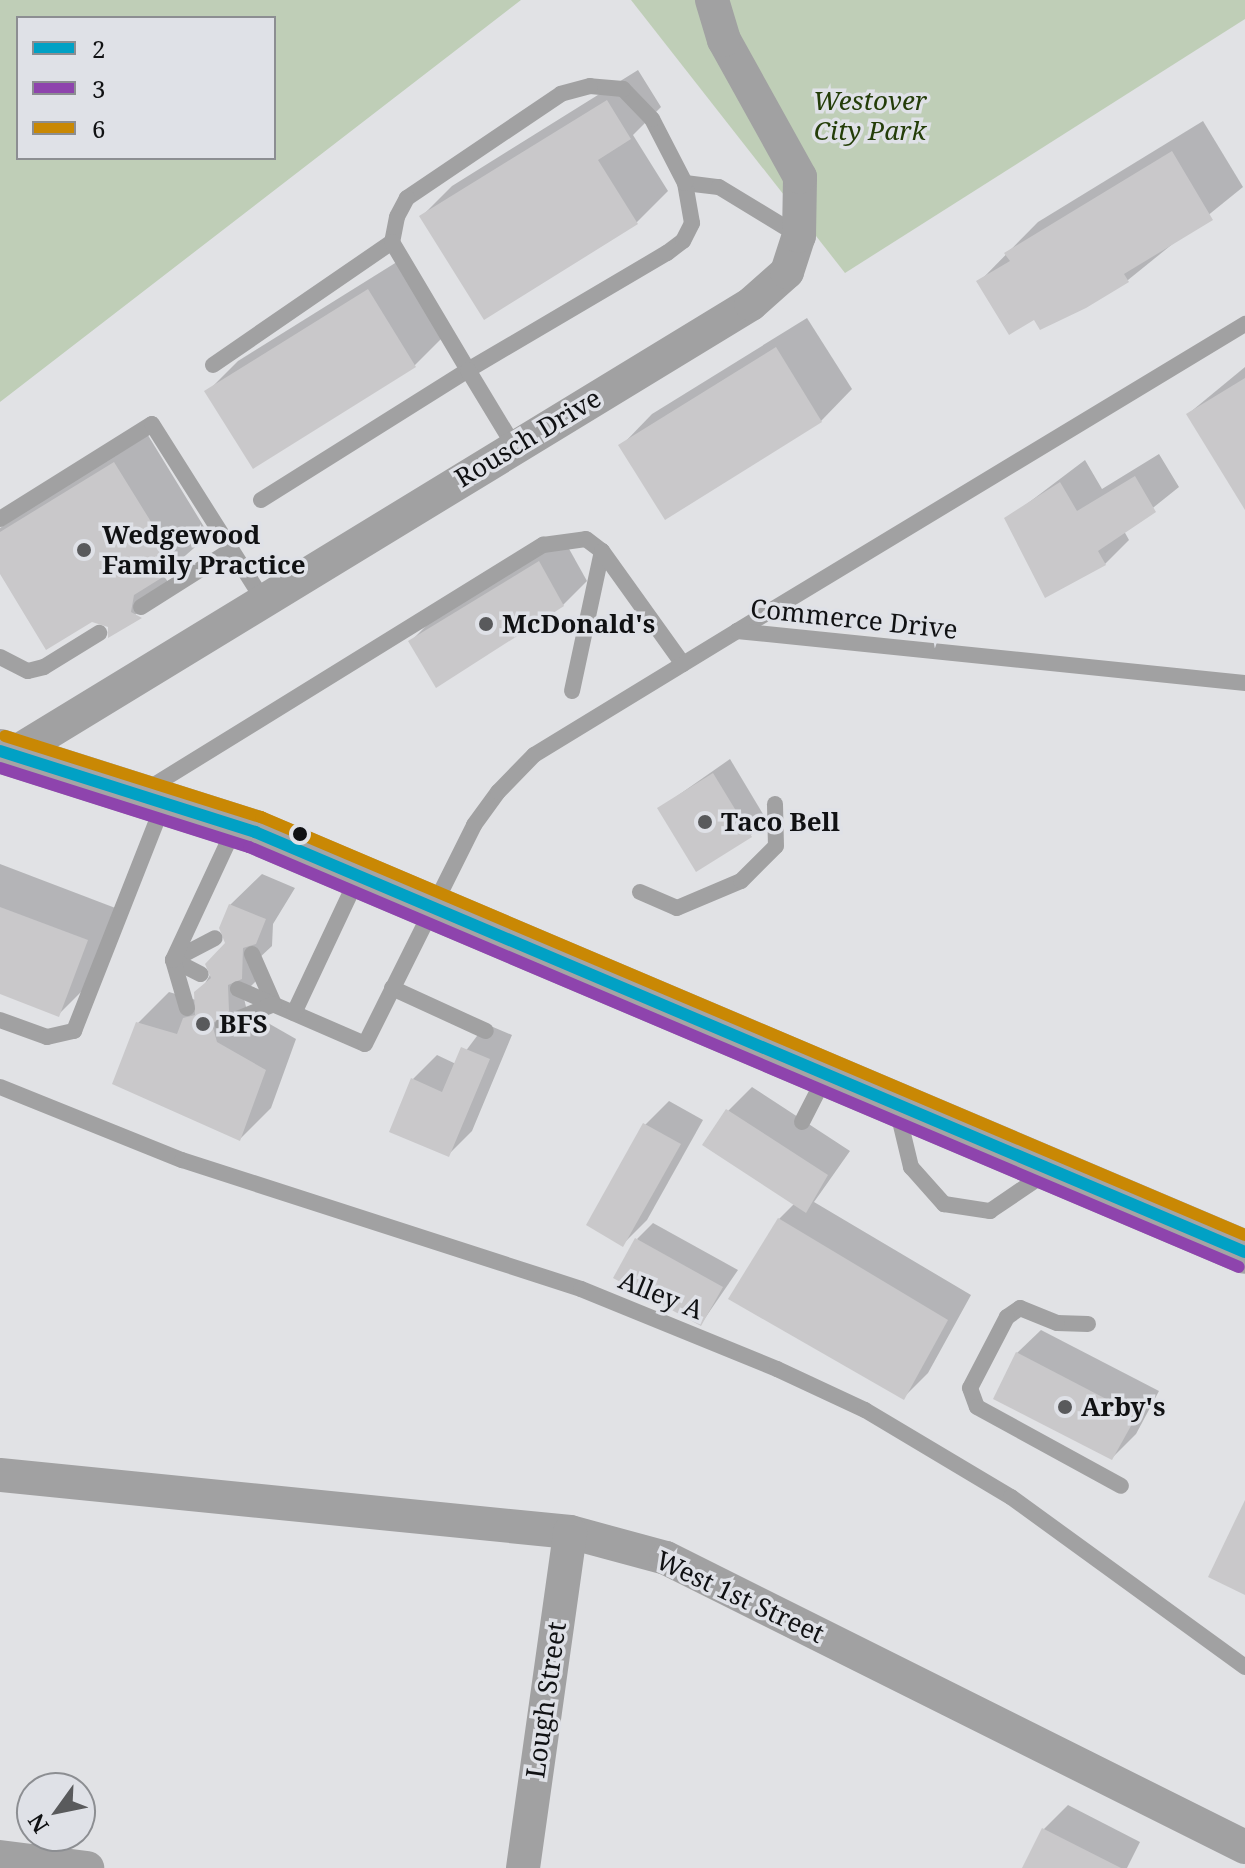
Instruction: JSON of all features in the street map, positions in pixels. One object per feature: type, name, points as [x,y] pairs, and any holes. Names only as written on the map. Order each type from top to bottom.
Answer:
[{"type":"main road","points":[[7,752],[235,826],[894,1099],[1050,1170],[1159,1213],[1245,1252]]},
{"type":"main road","points":[[1159,1213],[1245,1221]]},
{"type":"street","name":"Rousch Drive","points":[[7,752],[751,304],[787,272],[799,236],[800,177],[724,40],[712,0]]},
{"type":"street","name":"West 1st Street","points":[[0,1475],[570,1532],[666,1558],[1245,1847]]},
{"type":"street","name":"Lough Street","points":[[523,1868],[570,1532]]},
{"type":"street","points":[[0,1857],[87,1868]]},
{"type":"lane","points":[[213,365],[392,242],[407,198],[561,94],[590,86],[623,89],[652,119],[685,183],[692,223],[683,241],[468,370],[261,500]]},
{"type":"lane","points":[[685,183],[719,187],[799,236]]},
{"type":"lane","points":[[392,242],[514,446]]},
{"type":"lane","points":[[737,631],[1245,324]]},
{"type":"lane","points":[[0,519],[152,424],[262,598]]},
{"type":"lane","points":[[0,1020],[47,1037],[74,1031],[122,902],[151,799],[327,679],[543,545],[586,539],[602,551],[683,664]]},
{"type":"lane","points":[[141,607],[231,550]]},
{"type":"lane","points":[[572,691],[602,551]]},
{"type":"lane","name":"Commerce Drive","points":[[294,1013],[365,1044],[474,825],[534,755],[737,631],[1245,683]]},
{"type":"lane","points":[[0,657],[36,669],[99,633]]},
{"type":"lane","points":[[640,892],[677,908],[741,881],[776,846],[775,804]]},
{"type":"lane","points":[[187,1008],[173,960],[235,826]]},
{"type":"lane","points":[[238,989],[294,1013],[358,877]]},
{"type":"lane","points":[[173,960],[215,938]]},
{"type":"lane","points":[[252,954],[274,1004]]},
{"type":"lane","points":[[173,960],[201,974]]},
{"type":"lane","points":[[392,988],[486,1031]]},
{"type":"lane","points":[[223,1025],[274,1004]]},
{"type":"lane","points":[[802,1122],[827,1072]]},
{"type":"lane","name":"Alley A","points":[[0,1087],[182,1160],[581,1289],[777,1369],[865,1410],[1011,1497],[1245,1667]]},
{"type":"lane","points":[[894,1099],[911,1167],[944,1204],[990,1211],[1050,1170]]},
{"type":"lane","points":[[1088,1324],[1057,1323],[1020,1308],[1007,1317],[970,1388],[977,1407],[1121,1486]]},
{"type":"green space","points":[[0,0],[521,0],[0,402]]},
{"type":"green space","name":"Westover City Park","points":[[631,0],[1245,0],[1245,19],[845,273]]},
{"type":"building","points":[[607,100],[631,139],[598,160],[638,224],[484,320],[419,216]]},
{"type":"building","points":[[1172,151],[1213,220],[1124,274],[1129,282],[1086,308],[1040,330],[1034,320],[1009,335],[976,281],[1010,261],[1004,253]]},
{"type":"building","points":[[368,289],[416,367],[253,469],[204,391]]},
{"type":"building","points":[[776,347],[822,422],[665,520],[618,445]]},
{"type":"building","points":[[1245,378],[1245,510],[1186,414]]},
{"type":"building","name":"Wedgewood Family Practice","points":[[114,462],[179,567],[134,595],[131,612],[142,618],[108,638],[108,627],[92,622],[46,650],[0,574],[0,532]]},
{"type":"building","points":[[1135,476],[1156,512],[1098,551],[1106,565],[1045,598],[1004,518],[1060,482],[1077,511]]},
{"type":"building","name":"McDonald's","points":[[539,561],[564,606],[436,688],[408,641]]},
{"type":"building","name":"Taco Bell","points":[[713,773],[752,837],[696,872],[657,808]]},
{"type":"building","name":"BFS","points":[[229,904],[266,919],[256,944],[243,948],[242,979],[228,985],[229,1011],[212,1024],[217,1042],[266,1070],[240,1141],[112,1084],[136,1022],[177,1034],[183,1018],[195,1015],[194,992],[211,978],[205,964],[225,943],[219,928]]},
{"type":"building","points":[[0,907],[88,940],[59,1017],[0,994]]},
{"type":"building","points":[[461,1047],[490,1059],[449,1157],[389,1132],[411,1078],[442,1092]]},
{"type":"building","points":[[726,1109],[828,1175],[806,1213],[702,1145]]},
{"type":"building","points":[[643,1123],[681,1144],[623,1247],[586,1225]]},
{"type":"building","points":[[778,1218],[948,1320],[904,1400],[728,1299]]},
{"type":"building","points":[[635,1238],[723,1287],[701,1326],[613,1278]]},
{"type":"building","name":"Arby's","points":[[1016,1352],[1137,1415],[1112,1460],[993,1399]]},
{"type":"building","points":[[1245,1500],[1245,1595],[1208,1577]]},
{"type":"building","points":[[1042,1828],[1121,1868],[1022,1868]]},
{"type":"transit line","name":"6","points":[[5,736],[261,817],[1245,1235]]},
{"type":"transit line","name":"2","points":[[0,751],[255,832],[1245,1252]]},
{"type":"transit line","name":"3","points":[[0,768],[249,847],[1239,1267]]},
{"type":"place","name":"Wedgewood Family Practice","points":[[84,550]]},
{"type":"place","name":"McDonald's","points":[[486,624]]},
{"type":"place","name":"Taco Bell","points":[[705,822]]},
{"type":"place","name":"BFS","points":[[203,1024]]},
{"type":"place","name":"Arby's","points":[[1065,1407]]}]
